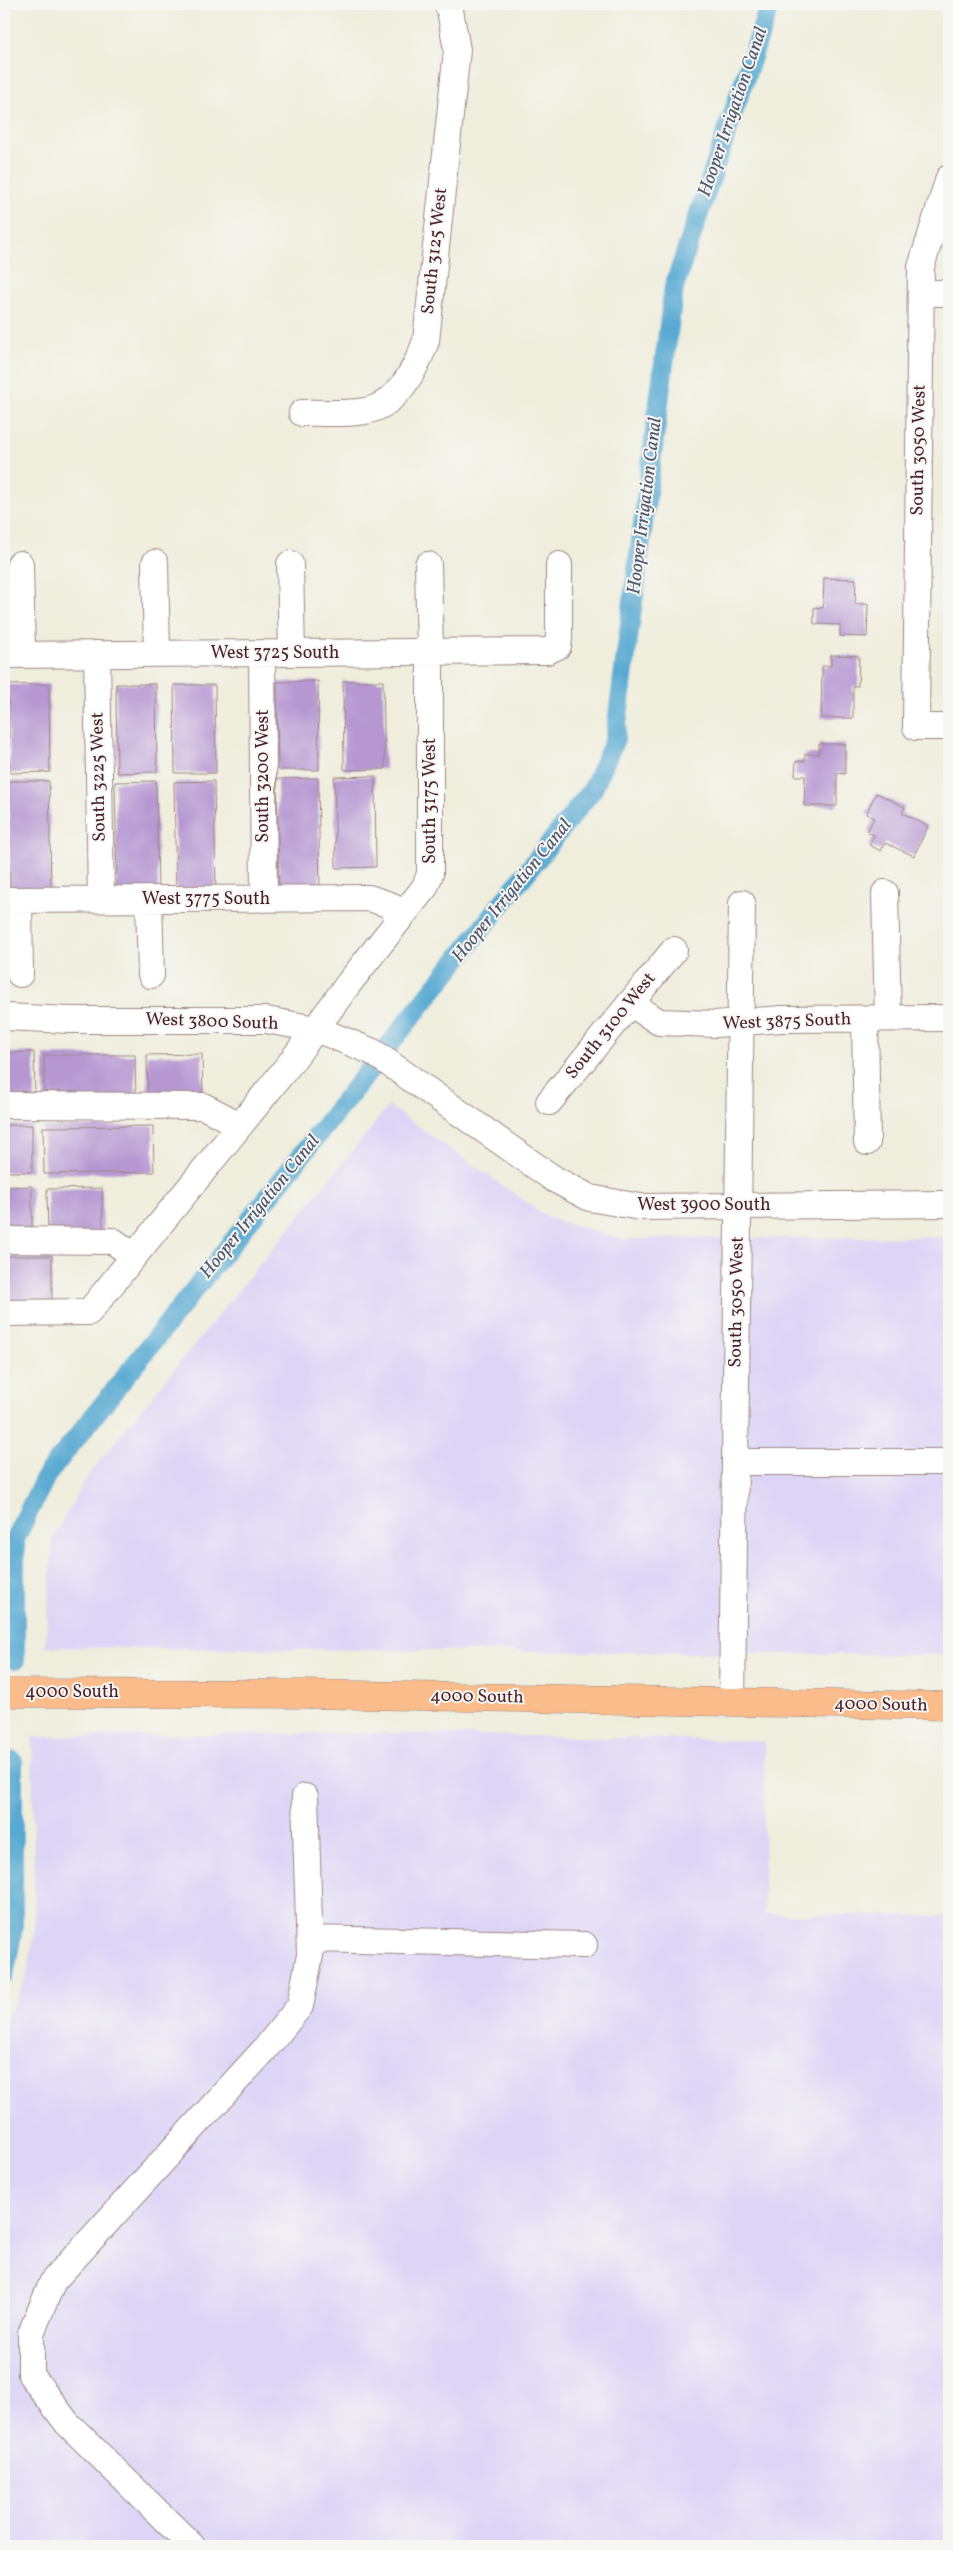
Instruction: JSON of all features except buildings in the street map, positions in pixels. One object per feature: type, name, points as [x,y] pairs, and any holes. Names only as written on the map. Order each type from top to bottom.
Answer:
[{"type":"main road","name":"4000 South","points":[[4,1693],[314,1694],[949,1706]]},
{"type":"street","name":"South 3125 West","points":[[302,413],[366,411],[386,401],[404,385],[418,361],[426,341],[457,50],[450,10],[447,4]]},
{"type":"street","name":"South 3050 West","points":[[949,178],[921,267],[916,727],[949,727]]},
{"type":"street","points":[[921,293],[949,293]]},
{"type":"street","points":[[13,655],[20,564]]},
{"type":"street","points":[[155,564],[157,654]]},
{"type":"street","points":[[290,564],[292,653]]},
{"type":"street","name":"South 3175 West","points":[[4,1313],[89,1312],[240,1125],[325,1032],[400,918],[425,888],[430,874],[428,565]]},
{"type":"street","name":"West 3725 South","points":[[13,655],[430,652],[547,660],[558,646],[560,639],[559,565]]},
{"type":"street","name":"South 3200 West","points":[[262,653],[264,899]]},
{"type":"street","name":"South 3225 West","points":[[98,654],[101,899]]},
{"type":"street","points":[[866,1142],[886,893]]},
{"type":"street","name":"West 3775 South","points":[[11,900],[369,898],[390,905],[400,918]]},
{"type":"street","points":[[149,899],[150,975]]},
{"type":"street","points":[[11,900],[20,974]]},
{"type":"street","name":"South 3050 West","points":[[732,1702],[742,902]]},
{"type":"street","name":"South 3100 West","points":[[549,1102],[674,950]]},
{"type":"street","name":"West 3875 South","points":[[630,1003],[660,1022],[715,1024],[782,1019],[949,1018]]},
{"type":"street","name":"West 3800 South","points":[[4,1017],[70,1020],[266,1020],[325,1032],[373,1052],[408,1074]]},
{"type":"street","name":"West 3900 South","points":[[408,1074],[554,1179],[590,1198],[640,1207],[949,1204]]},
{"type":"street","points":[[4,1105],[203,1106],[240,1125]]},
{"type":"street","points":[[4,1240],[113,1241],[134,1256]]},
{"type":"street","points":[[735,1462],[949,1462]]},
{"type":"street","points":[[192,2546],[67,2423],[31,2375],[31,2333],[53,2281],[265,2049],[300,2006],[310,1956],[305,1797]]},
{"type":"street","points":[[310,1940],[584,1944]]},
{"type":"shaded area","points":[[389,1106],[549,1218],[622,1239],[949,1237],[949,1655],[45,1647],[53,1538],[88,1475]]},
{"type":"shaded area","points":[[377,1733],[764,1741],[764,1914],[949,1916],[949,2546],[4,2546],[4,2023],[26,1978],[35,1930],[32,1737]]},
{"type":"waterway","name":"Hooper Irrigation Canal","points":[[15,1660],[15,1539],[46,1476],[593,789],[615,739],[674,287],[770,4]]},
{"type":"waterway","name":"Hooper Irrigation Canal","points":[[4,1975],[13,1928],[13,1761]]}]
